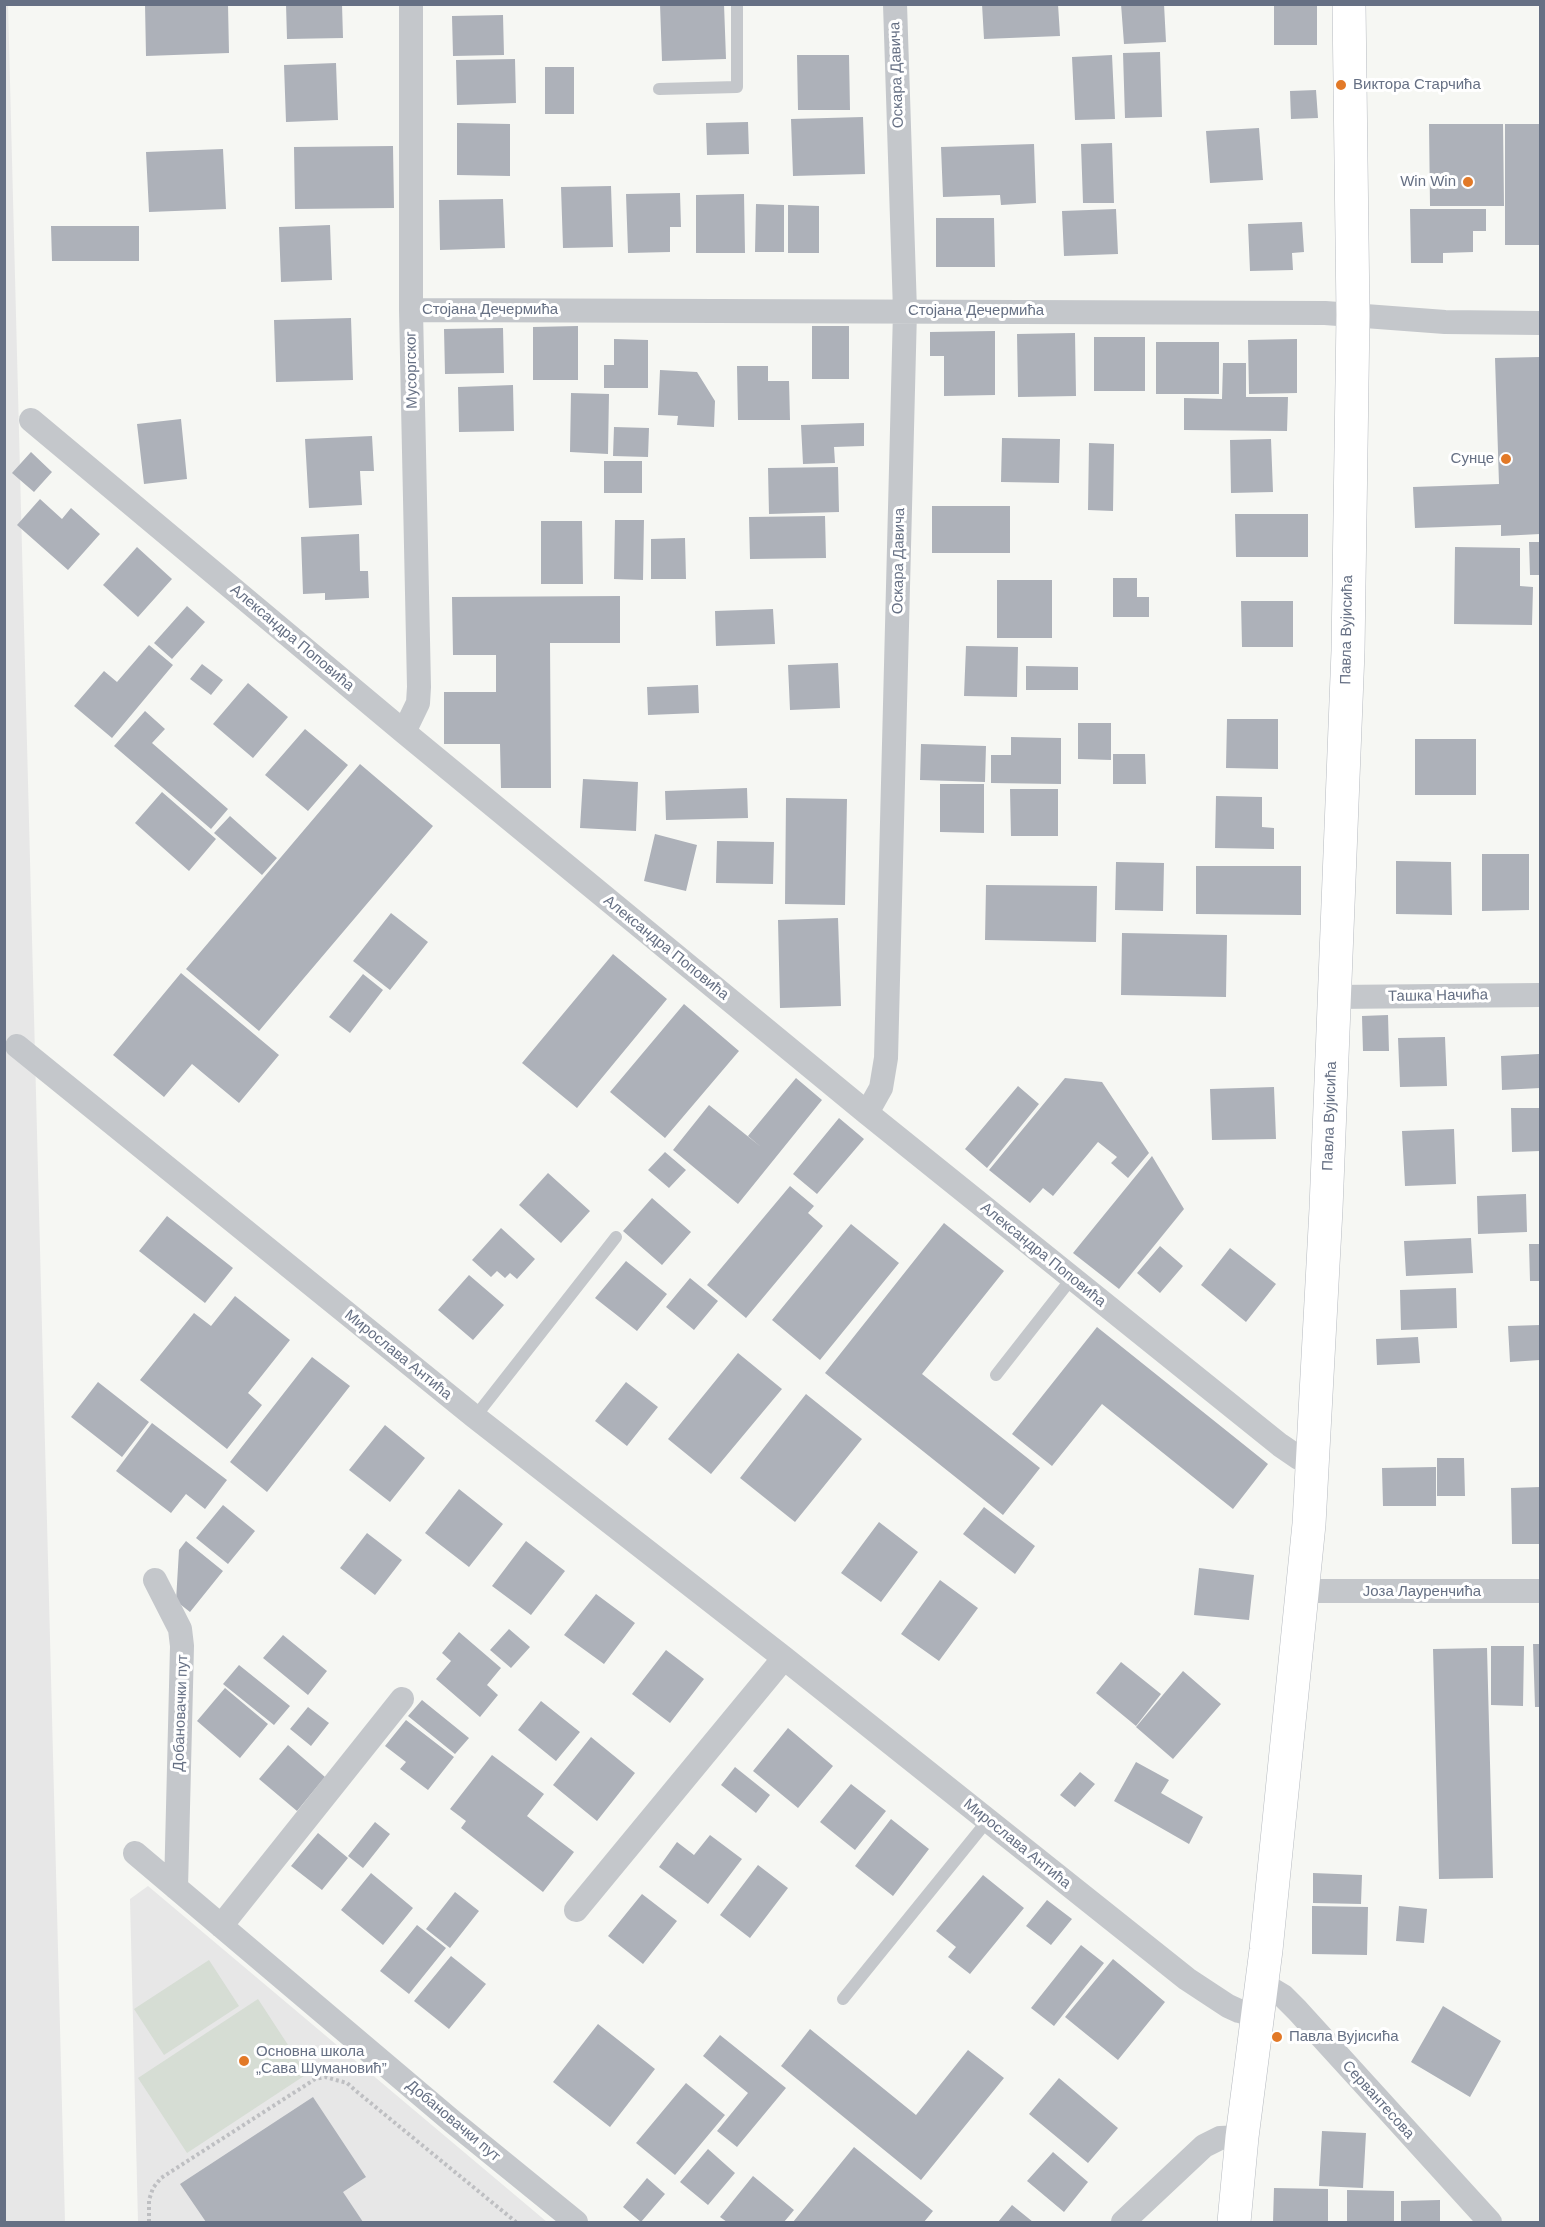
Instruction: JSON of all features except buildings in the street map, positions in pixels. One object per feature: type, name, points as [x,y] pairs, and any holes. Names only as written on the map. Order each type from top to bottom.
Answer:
[{"type":"street","name":"Мусоргског","points":[[404,732],[418,703],[419,687],[411,310],[411,4]]},
{"type":"street","name":"Оскара Давича","points":[[867,1113],[881,1088],[886,1058],[905,311],[895,4]]},
{"type":"street","name":"Павла Вујисића","points":[[1234,2223],[1242,2137],[1263,1984],[1310,1524],[1326,1209],[1348,651],[1353,315],[1349,4]]},
{"type":"street","name":"Стојана Дечермића","points":[[411,310],[1353,315],[1445,322],[1540,323]]},
{"type":"street","name":"Александра Поповића","points":[[31,420],[404,732],[867,1113],[1280,1445],[1299,1458],[1312,1461]]},
{"type":"street","name":"Ташка Начића","points":[[1335,997],[1540,995]]},
{"type":"street","name":"Мирослава Антића","points":[[17,1046],[475,1417],[784,1658],[1187,1979],[1228,2006],[1258,2016]]},
{"type":"street","name":"Добановачки пут","points":[[155,1580],[180,1629],[182,1646],[176,1888]]},
{"type":"street","name":"Јоза Лауренчића","points":[[1303,1591],[1540,1591]]},
{"type":"street","points":[[576,1910],[784,1658]]},
{"type":"street","points":[[221,1926],[402,1699]]},
{"type":"street","name":"Добановачки пут","points":[[135,1853],[576,2223]]},
{"type":"street","name":"Сервантесова","points":[[1263,1984],[1283,1996],[1297,2010],[1490,2223]]},
{"type":"street","points":[[1123,2223],[1204,2146],[1220,2138],[1242,2137]]},
{"type":"lane","points":[[659,88],[737,87],[737,4]]},
{"type":"lane","points":[[475,1417],[616,1237]]},
{"type":"lane","points":[[996,1375],[1072,1278]]},
{"type":"lane","points":[[843,1999],[988,1820]]},
{"type":"path","points":[[149,2223],[149,2200],[153,2188],[161,2178],[315,2079],[325,2077],[347,2083],[516,2223]]},
{"type":"shaded area","points":[[8,4],[65,2222],[5,2222],[4,5]]},
{"type":"shaded area","name":"Основна школа „Сава Шумановић”","points":[[148,1886],[547,2222],[138,2222],[130,1899]]},
{"type":"shaded area","points":[[209,1960],[239,2006],[164,2055],[134,2009]]},
{"type":"shaded area","points":[[258,1999],[307,2074],[187,2153],[138,2078]]},
{"type":"place","name":"Виктора Старчића","points":[[1341,85]]},
{"type":"place","name":"Win Win","points":[[1468,182]]},
{"type":"place","name":"Сунце","points":[[1506,459]]},
{"type":"place","name":"Павла Вујисића","points":[[1277,2037]]},
{"type":"place","name":"Основна школа „Сава Шумановић”","points":[[244,2061]]}]
